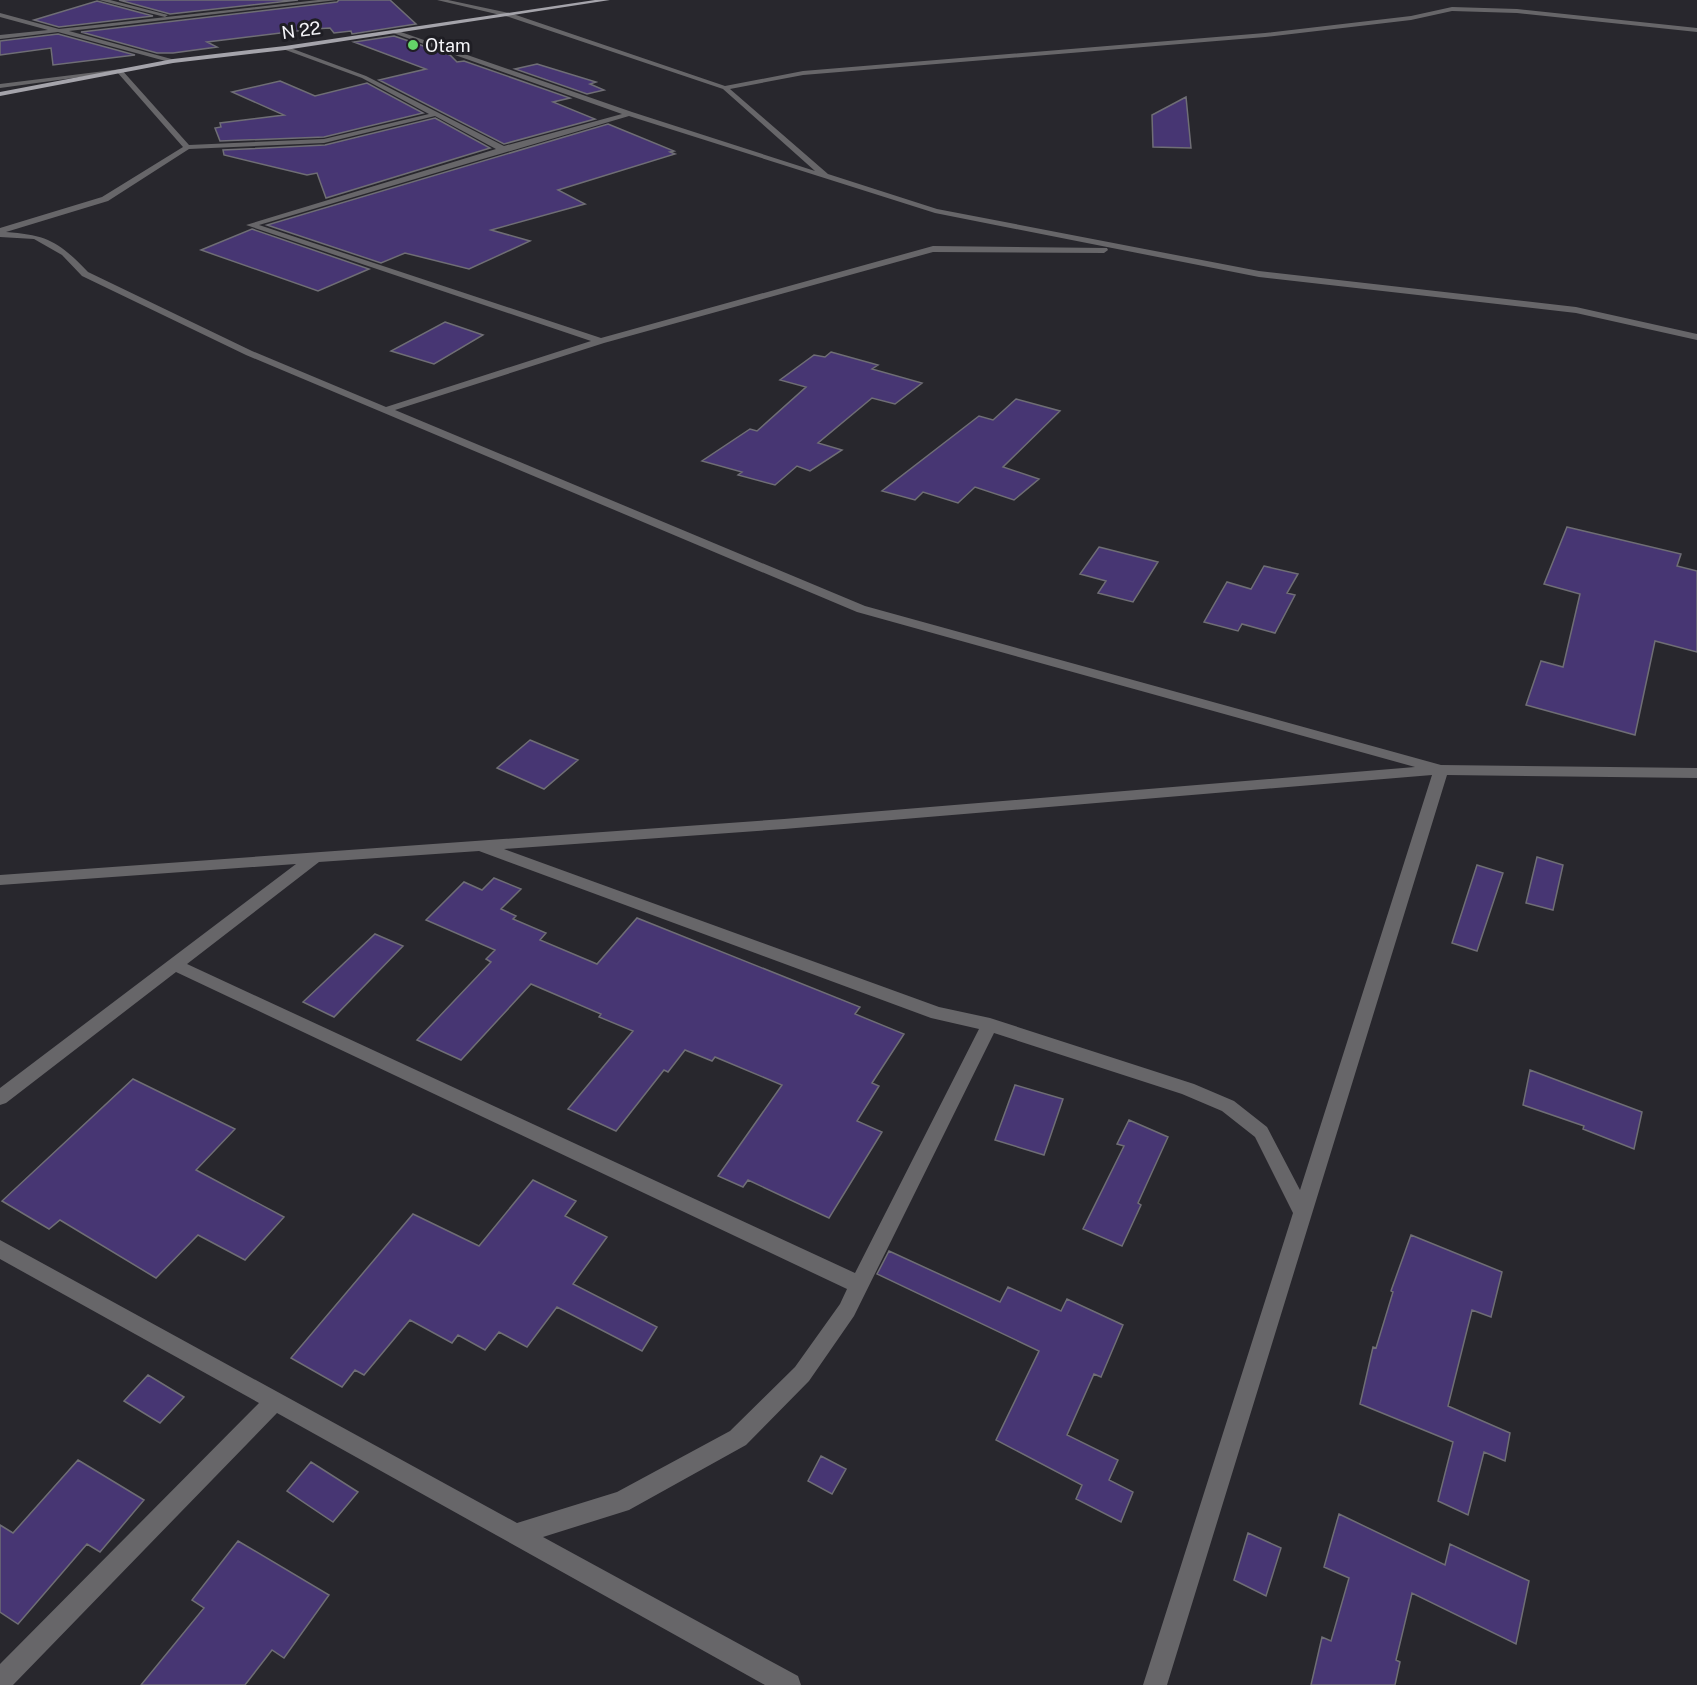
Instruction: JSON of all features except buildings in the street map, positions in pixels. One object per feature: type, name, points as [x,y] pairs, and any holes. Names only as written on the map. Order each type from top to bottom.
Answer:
[{"type":"main road","name":"N 22","points":[[0,94],[173,61],[285,48],[606,0]]},
{"type":"street","points":[[102,0],[177,17]]},
{"type":"street","points":[[0,37],[334,0]]},
{"type":"street","points":[[440,0],[511,15],[725,88],[829,178]]},
{"type":"street","points":[[725,88],[803,73],[1264,35],[1411,18],[1452,9],[1517,10],[1697,30]]},
{"type":"street","points":[[0,15],[173,61]]},
{"type":"street","points":[[395,32],[629,114],[935,211],[1259,274],[1576,310],[1697,337]]},
{"type":"street","points":[[285,48],[364,77],[503,149]]},
{"type":"street","points":[[0,86],[118,70],[187,147]]},
{"type":"street","points":[[0,233],[105,199],[187,147],[324,141],[436,114]]},
{"type":"street","points":[[601,341],[250,225],[503,149],[629,114]]},
{"type":"street","points":[[0,233],[36,237],[65,253],[85,274],[249,353],[861,609],[1441,770]]},
{"type":"street","points":[[386,410],[601,341],[933,249],[1139,251]]},
{"type":"street","points":[[1155,1685],[1441,770]]},
{"type":"street","points":[[0,880],[796,823],[1441,770],[1697,773]]},
{"type":"street","points":[[479,846],[937,1013],[990,1025],[1188,1089],[1228,1106],[1261,1132],[1303,1214]]},
{"type":"street","points":[[0,1098],[316,857]]},
{"type":"street","points":[[175,965],[860,1285]]},
{"type":"street","points":[[516,1534],[621,1502],[738,1438],[802,1374],[847,1310],[990,1025]]},
{"type":"street","points":[[0,1249],[789,1685]]},
{"type":"street","points":[[0,1681],[275,1401]]},
{"type":"place","name":"Otam","points":[[413,45]]}]
